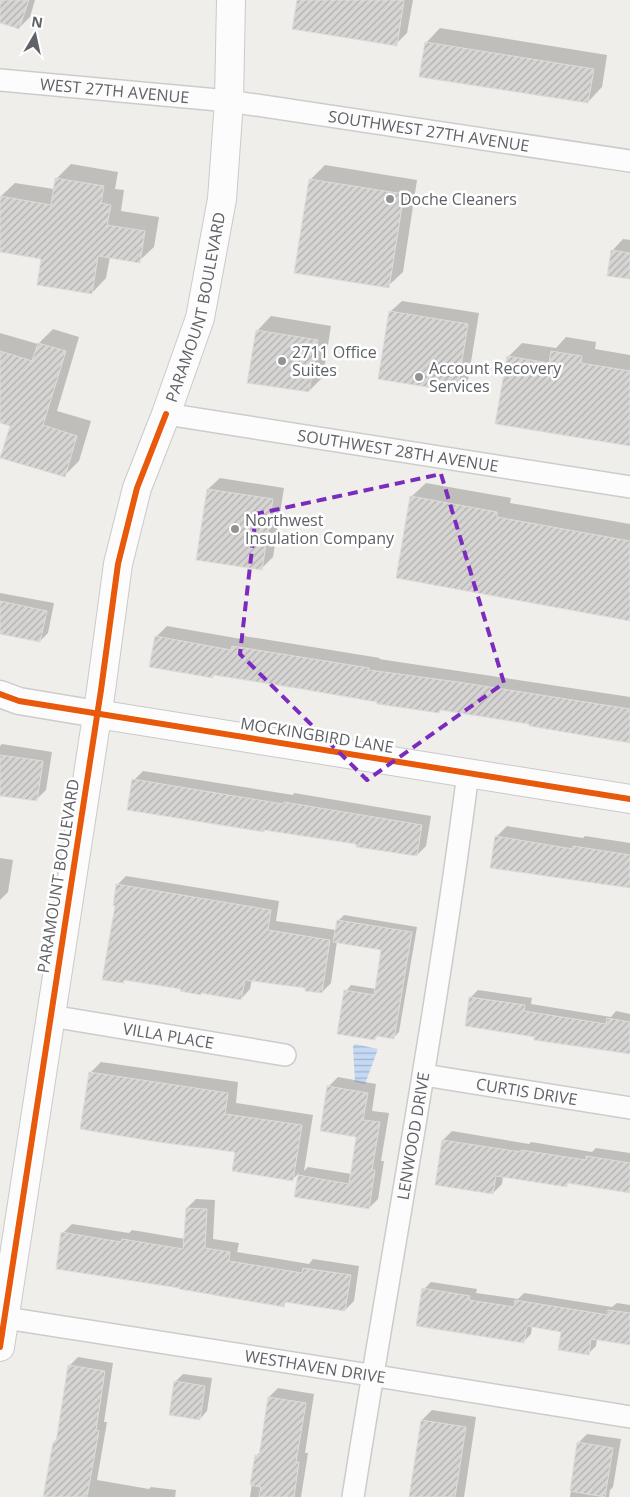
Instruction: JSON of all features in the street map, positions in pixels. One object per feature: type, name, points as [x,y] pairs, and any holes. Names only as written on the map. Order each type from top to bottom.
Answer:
[{"type":"main road","name":"PARAMOUNT BOULEVARD","points":[[0,1347],[2,1317],[51,1016],[118,564],[137,488],[200,318],[222,199],[229,101],[231,0]]},
{"type":"main road","points":[[230,59],[244,0]]},
{"type":"main road","name":"MOCKINGBIRD LANE","points":[[96,714],[630,798]]},
{"type":"street","name":"WEST 27TH AVENUE","points":[[0,80],[229,101]]},
{"type":"street","name":"SOUTHWEST 27TH AVENUE","points":[[229,101],[630,161]]},
{"type":"street","name":"SOUTHWEST 28TH AVENUE","points":[[166,414],[630,487]]},
{"type":"street","name":"MOCKINGBIRD LANE","points":[[0,694],[19,701],[96,714]]},
{"type":"street","name":"LENWOOD DRIVE","points":[[354,1497],[372,1375],[424,1075],[468,773]]},
{"type":"street","name":"VILLA PLACE","points":[[51,1016],[285,1056]]},
{"type":"street","name":"CURTIS DRIVE","points":[[424,1075],[630,1108]]},
{"type":"street","name":"WESTHAVEN DRIVE","points":[[2,1317],[630,1417]]},
{"type":"highlighted area","points":[[441,474],[504,683],[367,780],[240,654],[256,514]]},
{"type":"water","points":[[355,1044],[378,1049],[365,1084],[355,1082],[353,1046]]},
{"type":"building","points":[[0,0],[29,0],[19,29],[0,23]]},
{"type":"building","points":[[297,0],[404,0],[397,46],[292,29]]},
{"type":"building","points":[[425,42],[594,69],[588,103],[419,77]]},
{"type":"building","points":[[55,178],[104,186],[101,203],[111,205],[107,225],[145,231],[140,263],[98,256],[92,294],[37,285],[41,259],[0,252],[0,196],[51,205]]},
{"type":"building","points":[[309,179],[404,194],[389,288],[294,273]]},
{"type":"building","points":[[611,250],[630,253],[630,279],[607,276]]},
{"type":"building","points":[[389,311],[468,324],[457,392],[378,379]]},
{"type":"building","name":"2711 Office Suites","points":[[256,330],[318,340],[309,392],[247,383]]},
{"type":"building","points":[[38,343],[66,351],[43,425],[77,436],[65,477],[0,458],[10,426],[0,423],[0,351],[32,361]]},
{"type":"building","points":[[551,351],[582,356],[581,363],[630,371],[630,446],[495,424],[507,356],[549,363]]},
{"type":"building","name":"Northwest Insulation Company","points":[[207,489],[273,499],[262,570],[196,560]]},
{"type":"building","points":[[410,496],[497,512],[497,517],[630,541],[630,621],[396,578]]},
{"type":"building","points":[[0,601],[47,611],[40,642],[0,634]]},
{"type":"building","points":[[155,636],[231,650],[232,646],[369,668],[369,670],[630,709],[630,743],[529,726],[529,724],[440,710],[439,713],[377,704],[377,702],[302,689],[213,675],[213,678],[149,667]]},
{"type":"building","points":[[0,755],[43,761],[37,801],[0,796]]},
{"type":"building","points":[[132,779],[422,825],[417,856],[356,847],[356,844],[264,830],[264,832],[127,810]]},
{"type":"building","points":[[495,836],[573,849],[573,846],[630,855],[630,888],[490,868]]},
{"type":"building","points":[[116,884],[271,910],[268,930],[330,940],[322,993],[305,991],[305,988],[245,980],[241,1000],[201,993],[201,995],[180,991],[181,989],[124,980],[124,983],[102,980],[115,906],[113,906]]},
{"type":"building","points":[[337,920],[412,932],[394,1039],[376,1036],[375,1040],[337,1034],[344,990],[374,995],[381,950],[333,942]]},
{"type":"building","points":[[469,997],[525,1005],[524,1011],[606,1024],[607,1018],[630,1022],[630,1054],[534,1040],[534,1037],[465,1026]]},
{"type":"building","points":[[89,1072],[228,1093],[225,1114],[302,1125],[293,1181],[232,1171],[235,1152],[80,1129]]},
{"type":"building","points":[[327,1086],[368,1093],[363,1120],[380,1122],[372,1170],[375,1170],[369,1209],[294,1197],[298,1175],[349,1184],[356,1137],[320,1131]]},
{"type":"building","points":[[442,1140],[586,1160],[586,1156],[630,1163],[630,1193],[567,1183],[567,1187],[496,1176],[493,1194],[435,1185]]},
{"type":"building","points":[[186,1208],[207,1209],[205,1248],[230,1252],[229,1261],[302,1273],[303,1268],[351,1275],[345,1311],[285,1302],[284,1307],[56,1269],[61,1232],[121,1242],[122,1239],[183,1249]]},
{"type":"building","points":[[422,1288],[470,1296],[469,1300],[514,1307],[515,1300],[608,1315],[608,1310],[630,1313],[630,1345],[591,1339],[589,1355],[558,1350],[561,1332],[527,1326],[524,1343],[416,1326]]},
{"type":"building","points":[[68,1365],[105,1371],[96,1430],[99,1431],[87,1497],[43,1497],[53,1442],[56,1442]]},
{"type":"building","points":[[174,1381],[205,1386],[200,1420],[169,1415]]},
{"type":"building","points":[[268,1397],[306,1403],[296,1462],[299,1462],[294,1497],[259,1497],[261,1487],[250,1485],[255,1455],[259,1456]]},
{"type":"building","points":[[421,1420],[466,1427],[455,1497],[409,1497]]},
{"type":"building","points":[[577,1442],[613,1448],[605,1497],[570,1491]]},
{"type":"cycle path","points":[[0,1347],[101,690],[118,564],[137,488],[166,414]]},
{"type":"cycle path","points":[[0,694],[19,701],[630,799]]},
{"type":"place","name":"Doche Cleaners","points":[[390,199]]},
{"type":"place","name":"2711 Office Suites","points":[[282,361]]},
{"type":"place","name":"Account Recovery Services","points":[[419,377]]},
{"type":"place","name":"Northwest Insulation Company","points":[[235,529]]}]
